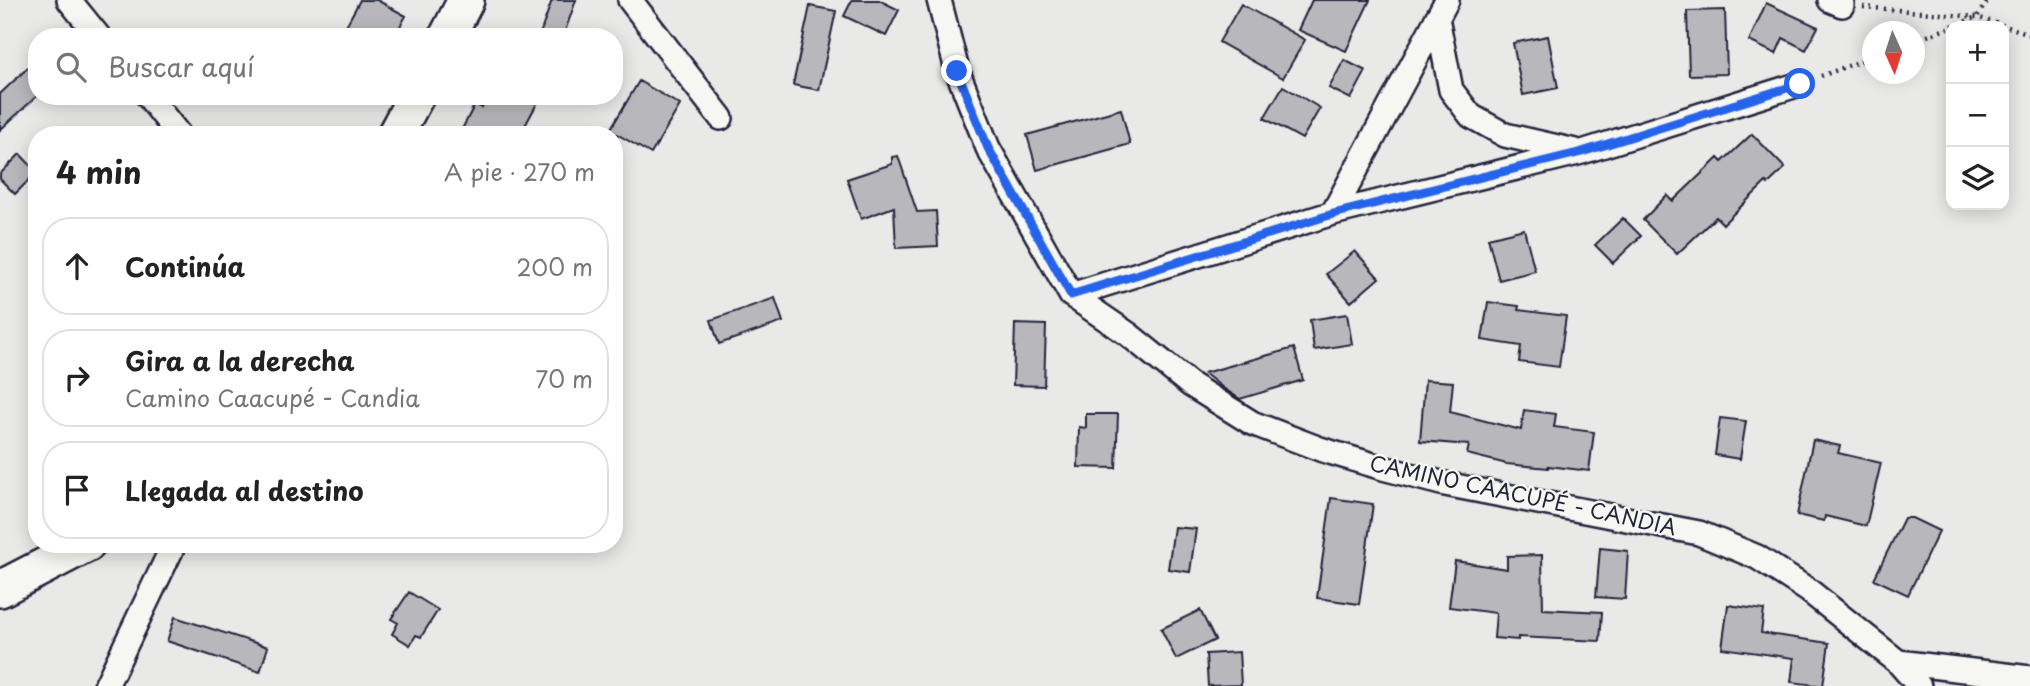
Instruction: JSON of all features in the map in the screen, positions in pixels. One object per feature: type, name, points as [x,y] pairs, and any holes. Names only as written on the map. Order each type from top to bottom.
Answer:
[{"type":"main road","points":[[452,28],[466,0]]},
{"type":"main road","points":[[400,126],[411,105]]},
{"type":"main road","points":[[0,589],[70,553]]},
{"type":"street","points":[[69,0],[92,28]]},
{"type":"street","points":[[630,0],[721,118]]},
{"type":"street","name":"CAMINO CAACUPÉ - CANDIA","points":[[939,0],[957,71],[988,148],[1071,295],[1128,334],[1191,385],[1252,423],[1320,449],[1383,468],[1445,484],[1699,533],[1757,557],[1808,590],[1859,628],[1898,662],[1919,686]]},
{"type":"street","points":[[1333,214],[1442,9]]},
{"type":"street","points":[[1442,9],[1451,90],[1471,116],[1505,135],[1582,152]]},
{"type":"street","points":[[1071,295],[1333,214],[1582,152],[1800,84]]},
{"type":"street","points":[[155,105],[172,126]]},
{"type":"street","points":[[106,686],[169,553]]},
{"type":"street","points":[[1898,662],[2030,678]]},
{"type":"path","points":[[1966,21],[1978,17],[1988,0]]},
{"type":"path","points":[[1836,3],[1978,17],[2030,34]]},
{"type":"path","points":[[1925,37],[1946,28]]},
{"type":"path","points":[[1800,84],[1862,61]]},
{"type":"building","points":[[360,0],[377,0],[406,16],[399,28],[345,28]]},
{"type":"building","points":[[552,0],[576,0],[566,28],[542,28]]},
{"type":"building","points":[[852,0],[879,0],[899,10],[886,36],[844,16]]},
{"type":"building","points":[[1312,0],[1370,0],[1346,51],[1298,30]]},
{"type":"building","points":[[1766,3],[1818,27],[1806,50],[1783,38],[1776,54],[1749,41]]},
{"type":"building","points":[[1241,4],[1305,40],[1283,78],[1219,42]]},
{"type":"building","points":[[810,6],[836,11],[819,90],[793,85]]},
{"type":"building","points":[[1725,10],[1727,74],[1689,75],[1687,11]]},
{"type":"building","points":[[1548,36],[1558,88],[1523,95],[1513,43]]},
{"type":"building","points":[[1344,60],[1366,71],[1351,99],[1329,88]]},
{"type":"building","points":[[28,68],[28,104],[0,130],[0,94]]},
{"type":"building","points":[[639,81],[680,105],[651,154],[623,138],[623,126],[612,126]]},
{"type":"building","points":[[1283,86],[1320,108],[1302,139],[1264,118]]},
{"type":"building","points":[[474,105],[482,108],[484,105],[536,105],[525,126],[464,126]]},
{"type":"building","points":[[1121,109],[1130,144],[1037,170],[1027,135]]},
{"type":"building","points":[[1752,134],[1785,168],[1768,184],[1766,182],[1723,224],[1716,217],[1677,254],[1643,220],[1667,195],[1673,201],[1718,158],[1722,162]]},
{"type":"building","points":[[20,154],[28,162],[28,181],[15,194],[0,179],[0,174]]},
{"type":"building","points":[[898,156],[917,212],[936,211],[938,246],[896,248],[894,207],[861,219],[847,179],[892,164],[892,157]]},
{"type":"building","points":[[1623,218],[1641,236],[1613,263],[1595,245]]},
{"type":"building","points":[[1524,229],[1535,271],[1499,280],[1488,238]]},
{"type":"building","points":[[1355,251],[1379,278],[1351,302],[1326,274]]},
{"type":"building","points":[[775,298],[783,322],[719,344],[711,320]]},
{"type":"building","points":[[1488,302],[1519,306],[1518,310],[1566,316],[1559,367],[1519,362],[1521,346],[1482,340]]},
{"type":"building","points":[[1347,314],[1352,344],[1314,350],[1310,320]]},
{"type":"building","points":[[1015,324],[1046,325],[1044,386],[1013,385]]},
{"type":"building","points":[[1294,348],[1303,380],[1240,399],[1204,373]]},
{"type":"building","points":[[1425,380],[1453,382],[1450,412],[1521,430],[1524,410],[1556,414],[1554,427],[1594,432],[1589,471],[1507,464],[1467,454],[1469,445],[1420,441]]},
{"type":"building","points":[[1086,414],[1118,414],[1116,468],[1078,467],[1079,427],[1086,428]]},
{"type":"building","points":[[1720,418],[1746,421],[1740,459],[1715,455]]},
{"type":"building","points":[[1813,440],[1840,446],[1838,453],[1881,463],[1866,526],[1825,516],[1824,521],[1797,515]]},
{"type":"building","points":[[1331,498],[1373,504],[1359,604],[1317,598]]},
{"type":"building","points":[[1904,518],[1912,518],[1939,531],[1908,595],[1874,579]]},
{"type":"building","points":[[1174,527],[1196,529],[1190,572],[1168,569]]},
{"type":"building","points":[[1600,548],[1628,551],[1625,599],[1596,597]]},
{"type":"building","points":[[1542,555],[1543,609],[1602,612],[1600,641],[1494,638],[1496,613],[1449,607],[1455,561],[1507,569],[1507,556]]},
{"type":"building","points":[[409,592],[438,610],[421,637],[416,635],[410,645],[392,634],[398,623],[391,619]]},
{"type":"building","points":[[1728,605],[1764,610],[1761,633],[1829,643],[1823,686],[1791,682],[1794,658],[1722,648]]},
{"type":"building","points":[[1200,610],[1215,640],[1176,659],[1161,629]]},
{"type":"building","points":[[175,617],[268,647],[260,672],[167,641]]},
{"type":"building","points":[[1239,652],[1241,685],[1208,686],[1206,654]]},
{"type":"route","points":[[957,71],[988,148],[1071,295],[1333,214],[1582,152],[1800,84]]}]
